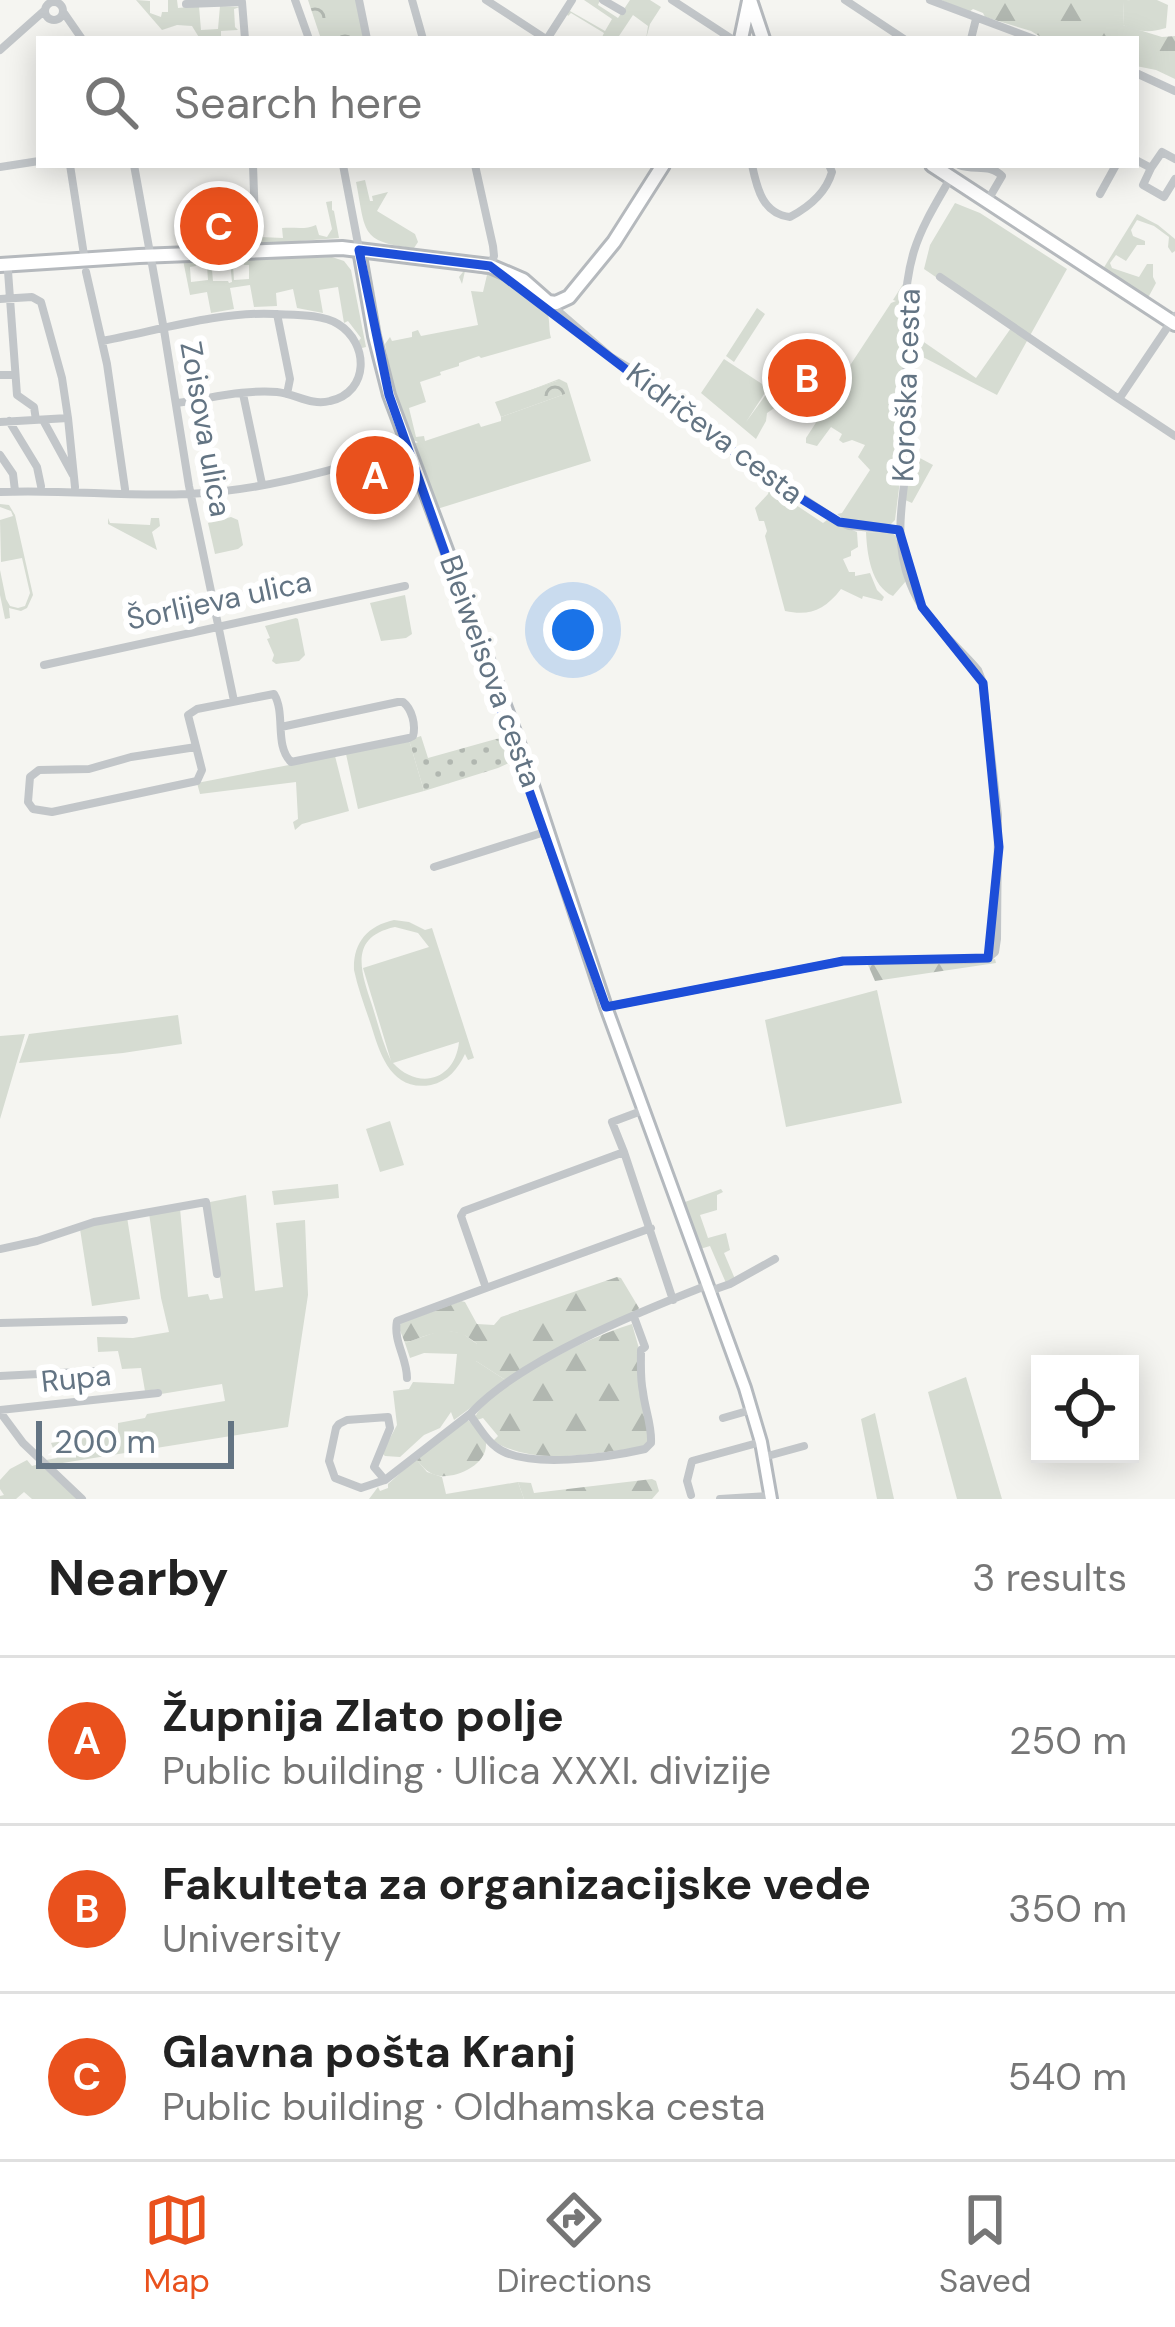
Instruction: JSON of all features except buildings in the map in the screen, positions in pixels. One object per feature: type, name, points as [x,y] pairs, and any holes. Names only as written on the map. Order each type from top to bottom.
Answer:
[{"type":"main road","points":[[738,36],[750,0]]},
{"type":"main road","points":[[750,0],[762,36]]},
{"type":"main road","points":[[548,302],[563,302],[589,274],[661,168]]},
{"type":"main road","points":[[955,171],[988,200],[1174,321]]},
{"type":"main road","name":"Kidričeva cesta","points":[[4,268],[151,255],[342,248],[490,266],[523,280],[548,302]]},
{"type":"main road","name":"Bleiweisova cesta","points":[[359,250],[380,362],[407,446],[503,700],[606,1007],[753,1410],[770,1497]]},
{"type":"street","points":[[295,0],[307,36]]},
{"type":"street","points":[[359,0],[367,36]]},
{"type":"street","points":[[412,0],[422,36]]},
{"type":"street","points":[[486,0],[542,36]]},
{"type":"street","points":[[549,36],[572,0]]},
{"type":"street","points":[[603,0],[622,11]]},
{"type":"street","points":[[672,0],[732,36]]},
{"type":"street","points":[[845,0],[899,36]]},
{"type":"street","points":[[930,0],[1024,36]]},
{"type":"street","points":[[187,4],[242,1],[245,36]]},
{"type":"street","points":[[0,50],[55,7],[80,36]]},
{"type":"street","points":[[972,36],[976,19]]},
{"type":"street","points":[[1139,74],[1175,91]]},
{"type":"street","points":[[1175,159],[1162,152],[1142,185],[1164,197],[1175,178]]},
{"type":"street","points":[[0,166],[36,161]]},
{"type":"street","points":[[1139,162],[1151,168]]},
{"type":"street","points":[[70,168],[84,255]]},
{"type":"street","name":"Zoisova ulica","points":[[135,168],[191,494],[234,701]]},
{"type":"street","points":[[253,168],[256,253]]},
{"type":"street","name":"Bleiweisova cesta","points":[[344,168],[359,250]]},
{"type":"street","points":[[476,168],[493,246],[490,266]]},
{"type":"street","points":[[753,168],[768,207],[779,216],[790,217],[825,190],[830,168]]},
{"type":"street","points":[[988,200],[1003,176],[991,168]]},
{"type":"street","points":[[1100,194],[1114,168]]},
{"type":"street","name":"Koroška cesta","points":[[898,530],[909,436],[906,320],[910,270],[916,245],[955,171]]},
{"type":"street","points":[[4,268],[6,300],[18,399],[34,407],[74,481],[62,378],[41,302],[32,297],[6,300]]},
{"type":"street","points":[[86,272],[125,489]]},
{"type":"street","points":[[940,277],[1175,436]]},
{"type":"street","name":"Kidričeva cesta","points":[[548,302],[611,357],[673,397],[771,480],[839,523],[898,530]]},
{"type":"street","points":[[277,314],[290,379],[287,394]]},
{"type":"street","points":[[102,341],[237,315],[277,314],[334,321],[358,345],[362,364],[352,388],[328,402],[264,392],[176,403]]},
{"type":"street","points":[[1119,399],[1174,321]]},
{"type":"street","points":[[0,375],[15,376]]},
{"type":"street","points":[[243,394],[262,484]]},
{"type":"street","points":[[5,422],[68,418]]},
{"type":"street","points":[[5,422],[37,466],[41,486]]},
{"type":"street","points":[[0,492],[191,494],[262,484],[407,446]]},
{"type":"street","points":[[0,455],[13,474],[15,491]]},
{"type":"street","points":[[606,1007],[843,962],[971,960],[995,952],[998,815],[983,683],[978,670],[922,607],[909,582],[898,530]]},
{"type":"street","name":"Šorlijeva ulica","points":[[44,665],[405,586]]},
{"type":"street","points":[[196,747],[131,757],[89,770],[39,770],[30,777],[28,802],[33,809],[52,812],[196,781],[202,770],[188,715],[234,701],[274,694],[285,758],[296,763],[409,738],[415,728],[404,702],[281,727]]},
{"type":"street","points":[[434,868],[549,831]]},
{"type":"street","points":[[644,1110],[612,1122],[674,1300]]},
{"type":"street","points":[[486,1288],[463,1222],[464,1211],[624,1152]]},
{"type":"street","points":[[0,1249],[94,1222],[206,1202],[217,1274]]},
{"type":"street","points":[[407,1378],[407,1363],[395,1331],[398,1322],[651,1228]]},
{"type":"street","points":[[385,1480],[374,1467],[390,1428],[388,1417],[340,1424],[329,1461],[335,1478],[361,1488],[385,1480],[493,1394],[547,1359],[634,1316],[730,1284],[775,1259]]},
{"type":"street","points":[[472,1413],[497,1449],[514,1458],[558,1460],[645,1449],[652,1431],[640,1372],[645,1347],[634,1316]]},
{"type":"street","name":"Rupa","points":[[0,1323],[124,1320]]},
{"type":"street","name":"Rupa","points":[[0,1376],[97,1371]]},
{"type":"street","name":"Rupa","points":[[82,1499],[23,1443],[0,1411],[158,1393]]},
{"type":"street","points":[[723,1418],[753,1410]]},
{"type":"street","points":[[691,1495],[687,1481],[692,1461],[761,1442]]},
{"type":"street","points":[[764,1457],[804,1445]]},
{"type":"street","name":"Bleiweisova cesta","points":[[720,1499],[770,1497]]},
{"type":"highlighted area","points":[[359,250],[490,266],[771,480],[839,522],[899,530],[922,607],[983,683],[999,847],[988,958],[843,961],[606,1007],[389,395]]},
{"type":"green space","points":[[136,0],[150,1],[150,13],[161,17],[168,12],[168,0],[177,0],[178,8],[199,6],[201,30],[218,29],[220,6],[240,7],[234,9],[238,30],[221,31],[221,36],[198,36],[192,26],[162,30]]},
{"type":"green space","points":[[308,0],[357,0],[365,36],[320,36]]},
{"type":"green space","points":[[584,0],[600,0],[598,5],[618,18],[630,0],[650,0],[661,7],[647,36],[648,26],[633,15],[619,36],[602,36],[566,13],[572,5],[570,11],[605,31],[612,19]]},
{"type":"green space","points":[[941,0],[1130,0],[1124,2],[1123,25],[1162,37],[1175,36],[1175,79],[1139,67],[1139,36],[1039,36],[973,9],[969,12]]},
{"type":"green space","points":[[1157,0],[1168,5],[1166,28],[1144,31],[1123,25],[1124,1]]},
{"type":"green space","points":[[365,180],[370,201],[388,192],[377,211],[415,234],[414,248],[383,242],[368,231],[356,182]]},
{"type":"green space","points":[[332,201],[339,238],[261,244],[260,237],[283,238],[282,228],[316,225],[319,235],[327,237],[332,229],[326,202]]},
{"type":"green space","points":[[955,203],[980,213],[1067,269],[997,395],[915,353],[913,339],[918,338],[976,378],[1011,328],[924,269],[930,245]]},
{"type":"green space","points":[[1137,214],[1175,239],[1172,253],[1169,237],[1137,220],[1131,230],[1145,245],[1137,245],[1126,261],[1116,255],[1110,263],[1112,268],[1139,277],[1147,264],[1153,264],[1156,283],[1145,297],[1103,269]]},
{"type":"green space","points":[[332,257],[351,270],[366,347],[362,348],[361,338],[348,321],[344,323],[338,287],[319,290],[323,313],[297,308],[293,289],[276,293],[277,306],[254,307],[250,285],[230,288],[234,309],[211,313],[207,292],[190,295],[183,260],[197,260],[190,267],[191,282],[208,280],[207,266],[202,266],[204,259],[211,259],[213,281],[229,283],[230,261],[237,262],[234,280],[249,279],[249,265],[243,260]]},
{"type":"green space","points":[[466,268],[497,276],[539,301],[547,311],[551,338],[479,356],[420,382],[426,402],[409,408],[416,437],[424,436],[425,441],[479,423],[481,427],[501,421],[501,417],[565,394],[557,381],[518,395],[559,379],[567,383],[591,461],[437,509],[414,449],[418,442],[411,439],[393,390],[385,344],[390,337],[392,341],[412,337],[418,330],[421,336],[478,325],[471,291],[483,292],[487,275],[465,271],[462,284],[459,277]]},
{"type":"green space","points":[[903,284],[899,300],[905,441],[895,520],[890,525],[855,522],[837,514],[870,470],[858,457],[865,445],[852,440],[843,443],[839,440],[842,434],[831,427],[817,446],[806,443],[806,438],[817,421],[815,413],[896,301]]},
{"type":"green space","points":[[757,308],[765,314],[734,362],[726,356]]},
{"type":"green space","points":[[724,359],[768,388],[746,422],[770,389],[786,400],[767,413],[756,439],[701,393]]},
{"type":"green space","points":[[557,381],[564,383],[565,394],[501,417],[495,402]]},
{"type":"green space","points":[[912,459],[933,465],[912,503],[903,499]]},
{"type":"green space","points":[[776,486],[823,523],[827,520],[857,532],[858,547],[843,559],[855,576],[870,573],[882,601],[862,599],[841,589],[816,610],[785,611],[767,531],[755,508],[770,487]]},
{"type":"green space","points":[[0,504],[9,505],[15,515],[33,595],[27,608],[9,608],[10,618],[5,619],[0,570],[10,606],[25,606],[30,593],[22,558],[1,562],[0,520],[13,516]]},
{"type":"green space","points":[[231,517],[238,520],[243,545],[215,554],[208,523]]},
{"type":"green space","points":[[108,518],[110,523],[150,525],[151,518],[159,518],[160,526],[152,532],[157,550],[108,524]]},
{"type":"green space","points":[[866,532],[896,536],[906,581],[893,596],[875,577]]},
{"type":"green space","points":[[405,595],[412,634],[381,641],[370,603]]},
{"type":"green space","points":[[296,618],[305,655],[299,661],[276,664],[265,626]]},
{"type":"green space","points":[[421,736],[428,758],[506,738],[518,759],[424,791],[409,740]]},
{"type":"green space","points":[[409,740],[424,791],[358,809],[346,754]]},
{"type":"green space","points":[[335,756],[349,811],[295,830],[296,782],[200,794],[197,783]]},
{"type":"green space","points":[[394,920],[432,928],[474,1058],[468,1060],[465,1054],[452,1074],[431,1085],[406,1083],[389,1068],[358,984],[354,960],[359,944]],"holes":[[[395,927],[418,933],[429,947],[363,968],[391,1061],[364,980],[362,957],[370,939]],[[459,1042],[451,1065],[434,1077],[414,1077],[393,1063]]]},
{"type":"green space","points":[[995,959],[996,963],[875,981],[868,965],[979,962]]},
{"type":"green space","points":[[877,990],[902,1103],[786,1127],[765,1020]]},
{"type":"green space","points":[[178,1015],[182,1044],[19,1063],[29,1034]]},
{"type":"green space","points":[[25,1034],[0,1119],[0,1036]]},
{"type":"green space","points":[[390,1121],[404,1165],[380,1172],[366,1129]]},
{"type":"green space","points":[[338,1184],[339,1198],[274,1205],[272,1191]]},
{"type":"green space","points":[[721,1189],[717,1210],[700,1215],[708,1238],[726,1233],[730,1250],[724,1253],[735,1279],[726,1283],[710,1246],[700,1249],[685,1202]]},
{"type":"green space","points":[[246,1195],[255,1291],[283,1287],[276,1223],[305,1220],[308,1295],[288,1427],[50,1465],[46,1460],[57,1458],[51,1443],[118,1433],[118,1423],[147,1414],[225,1401],[222,1384],[161,1394],[159,1389],[145,1391],[141,1368],[122,1369],[118,1351],[98,1352],[97,1337],[169,1332],[149,1213],[180,1208],[188,1297],[223,1298],[210,1202]]},
{"type":"green space","points":[[127,1217],[140,1299],[92,1306],[80,1229]]},
{"type":"green space","points":[[617,1277],[637,1311],[507,1381],[476,1361],[477,1344],[468,1337],[442,1332],[405,1343],[399,1328],[401,1323],[461,1301],[477,1324],[494,1325],[501,1317]]},
{"type":"green space","points":[[632,1324],[640,1352],[649,1443],[645,1447],[567,1456],[529,1454],[493,1441],[498,1436],[483,1418],[475,1417],[522,1376],[570,1349]]},
{"type":"green space","points":[[442,1330],[462,1333],[477,1344],[476,1361],[507,1381],[454,1420],[451,1412],[440,1428],[424,1435],[400,1457],[385,1456],[382,1453],[397,1425],[393,1391],[409,1389],[413,1382],[454,1384],[457,1354],[424,1353],[410,1358],[405,1343]]},
{"type":"green space","points":[[966,1377],[1002,1499],[957,1499],[928,1392]]},
{"type":"green space","points":[[875,1413],[894,1499],[877,1499],[861,1419]]},
{"type":"green space","points":[[465,1421],[485,1438],[481,1459],[454,1475],[429,1472],[416,1459]]},
{"type":"green space","points":[[416,1459],[427,1472],[442,1477],[446,1494],[518,1482],[524,1499],[369,1499],[378,1487],[380,1491],[388,1488]]},
{"type":"green space","points":[[27,1460],[32,1466],[39,1464],[78,1499],[32,1499],[24,1492],[16,1499],[0,1499],[4,1495],[0,1480]]},
{"type":"green space","points":[[652,1479],[659,1491],[652,1499],[524,1499],[518,1482],[531,1483],[534,1493]]},
{"type":"place","name":"Glavna pošta Kranj","points":[[219,226]]},
{"type":"place","name":"Fakulteta za organizacijske vede","points":[[807,378]]},
{"type":"place","name":"Župnija Zlato polje","points":[[375,475]]}]
